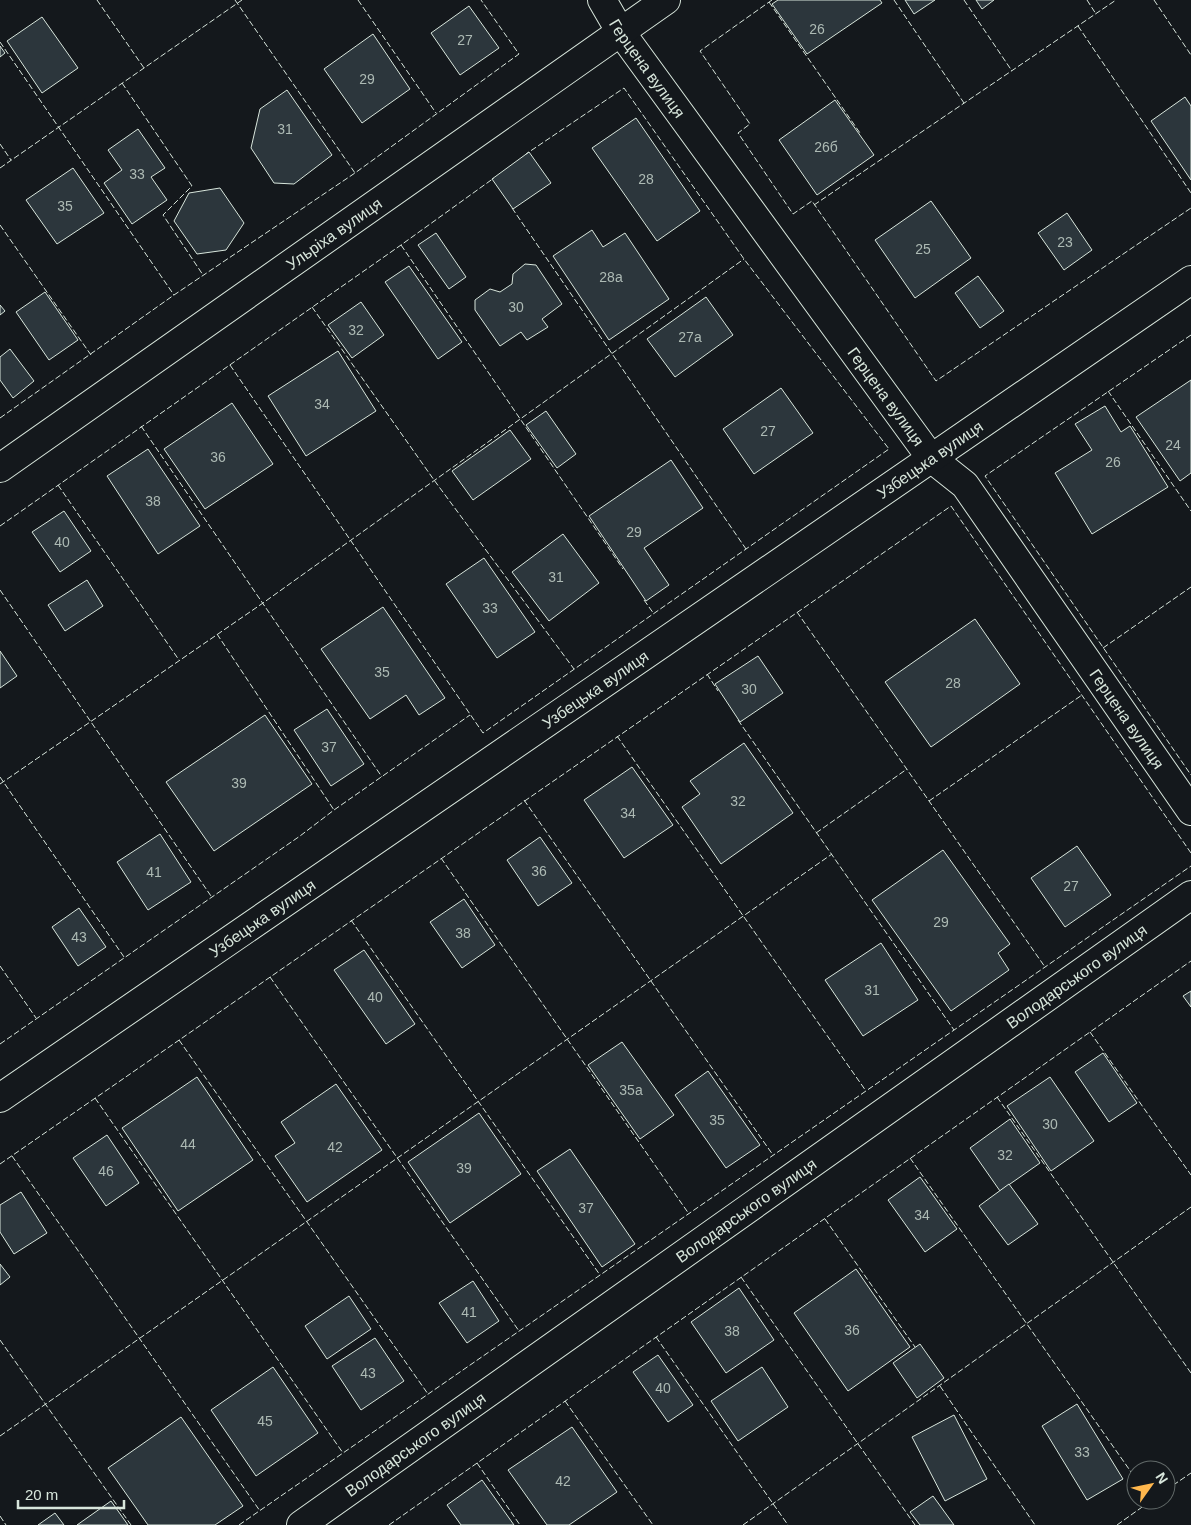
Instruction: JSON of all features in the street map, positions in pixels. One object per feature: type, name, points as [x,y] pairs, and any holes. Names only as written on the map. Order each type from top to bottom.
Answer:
[{"type":"street","name":"Герцена вулиця","points":[[602,0],[620,31],[931,458],[965,485],[1191,811]]},
{"type":"street","name":"Ульріха вулиця","points":[[0,468],[666,0]]},
{"type":"street","name":"Узбецька вулиця","points":[[0,1098],[1191,280]]},
{"type":"street","name":"Володарського вулиця","points":[[301,1525],[1191,895]]},
{"type":"building","points":[[778,0],[880,0],[882,3],[807,54],[772,4]]},
{"type":"building","points":[[905,0],[935,0],[914,14]]},
{"type":"building","points":[[976,0],[994,0],[982,9]]},
{"type":"building","points":[[469,6],[499,48],[460,75],[431,33]]},
{"type":"building","points":[[42,17],[78,68],[42,93],[7,41]]},
{"type":"building","points":[[373,34],[410,89],[362,123],[324,69]]},
{"type":"building","points":[[0,46],[5,53],[0,57]]},
{"type":"building","points":[[287,90],[332,155],[294,184],[274,183],[251,148],[260,109]]},
{"type":"building","points":[[1185,97],[1191,106],[1191,180],[1151,121]]},
{"type":"building","points":[[835,100],[874,155],[817,195],[779,140]]},
{"type":"building","points":[[636,118],[700,211],[657,241],[592,148]]},
{"type":"building","points":[[138,129],[165,168],[151,177],[167,200],[132,224],[104,183],[122,170],[108,150]]},
{"type":"building","points":[[529,152],[551,183],[513,209],[492,179]]},
{"type":"building","points":[[73,168],[104,213],[57,244],[26,200]]},
{"type":"building","points":[[220,188],[244,223],[226,250],[197,254],[174,221],[189,193]]},
{"type":"building","points":[[931,201],[971,258],[915,298],[875,240]]},
{"type":"building","points":[[1067,213],[1092,250],[1064,270],[1038,233]]},
{"type":"building","points":[[592,230],[603,247],[625,233],[669,299],[609,340],[553,256]]},
{"type":"building","points":[[436,233],[466,277],[449,289],[418,245]]},
{"type":"building","points":[[525,264],[536,265],[562,304],[542,319],[548,327],[527,340],[521,332],[500,346],[475,310],[475,300],[490,289],[500,292],[512,284],[513,274]]},
{"type":"building","points":[[409,266],[462,342],[438,359],[385,282]]},
{"type":"building","points":[[978,276],[1004,311],[980,328],[955,293]]},
{"type":"building","points":[[45,292],[78,340],[49,360],[16,312]]},
{"type":"building","points":[[706,297],[733,335],[675,377],[647,339]]},
{"type":"building","points":[[361,302],[384,335],[352,358],[328,325]]},
{"type":"building","points":[[0,305],[5,311],[0,315]]},
{"type":"building","points":[[10,349],[34,381],[13,398],[0,380],[0,357]]},
{"type":"building","points":[[338,351],[376,411],[306,456],[268,396]]},
{"type":"building","points":[[1191,380],[1191,473],[1180,481],[1136,417]]},
{"type":"building","points":[[781,388],[813,433],[754,474],[723,429]]},
{"type":"building","points":[[232,403],[273,464],[205,509],[164,449]]},
{"type":"building","points":[[1105,406],[1121,432],[1130,426],[1168,487],[1092,534],[1055,473],[1092,450],[1075,424]]},
{"type":"building","points":[[546,411],[576,454],[557,468],[526,425]]},
{"type":"building","points":[[510,430],[531,459],[473,500],[452,471]]},
{"type":"building","points":[[148,449],[200,526],[158,554],[107,476]]},
{"type":"building","points":[[671,460],[703,508],[644,548],[669,585],[646,601],[589,516]]},
{"type":"building","points":[[64,511],[91,551],[60,572],[32,532]]},
{"type":"building","points":[[563,534],[599,583],[549,621],[512,572]]},
{"type":"building","points":[[484,558],[535,632],[497,658],[446,584]]},
{"type":"building","points":[[87,580],[103,606],[65,631],[48,605]]},
{"type":"building","points":[[383,607],[445,698],[419,715],[406,695],[370,719],[321,649]]},
{"type":"building","points":[[975,619],[1020,684],[931,747],[885,682]]},
{"type":"building","points":[[0,651],[17,676],[0,688]]},
{"type":"building","points":[[758,656],[783,693],[740,722],[715,684]]},
{"type":"building","points":[[327,709],[364,764],[331,786],[294,730]]},
{"type":"building","points":[[265,715],[312,784],[214,851],[166,782]]},
{"type":"building","points":[[744,743],[793,813],[721,864],[682,807],[700,794],[690,781]]},
{"type":"building","points":[[632,767],[673,825],[624,858],[584,800]]},
{"type":"building","points":[[160,834],[191,882],[148,910],[117,862]]},
{"type":"building","points":[[540,837],[572,883],[538,906],[507,860]]},
{"type":"building","points":[[1077,846],[1111,895],[1065,927],[1031,878]]},
{"type":"building","points":[[943,850],[1010,944],[998,953],[1009,970],[951,1011],[872,900]]},
{"type":"building","points":[[464,899],[495,945],[462,968],[430,922]]},
{"type":"building","points":[[79,908],[106,947],[78,966],[52,927]]},
{"type":"building","points":[[881,943],[918,1000],[863,1036],[825,980]]},
{"type":"building","points":[[364,950],[415,1024],[386,1044],[334,970]]},
{"type":"building","points":[[1191,991],[1191,1007],[1183,996]]},
{"type":"building","points":[[622,1042],[674,1115],[640,1139],[588,1065]]},
{"type":"building","points":[[1103,1053],[1137,1103],[1109,1122],[1075,1072]]},
{"type":"building","points":[[708,1071],[760,1145],[726,1168],[675,1095]]},
{"type":"building","points":[[197,1077],[253,1160],[178,1211],[122,1128]]},
{"type":"building","points":[[1050,1077],[1094,1141],[1051,1171],[1007,1106]]},
{"type":"building","points":[[336,1084],[382,1150],[307,1202],[275,1156],[295,1143],[281,1122]]},
{"type":"building","points":[[479,1113],[521,1174],[450,1223],[408,1162]]},
{"type":"building","points":[[1010,1119],[1040,1163],[1000,1191],[970,1148]]},
{"type":"building","points":[[107,1135],[139,1183],[106,1206],[73,1158]]},
{"type":"building","points":[[570,1149],[635,1244],[602,1267],[537,1171]]},
{"type":"building","points":[[920,1177],[957,1229],[925,1252],[888,1200]]},
{"type":"building","points":[[1009,1184],[1038,1224],[1008,1245],[979,1206]]},
{"type":"building","points":[[21,1192],[47,1233],[14,1254],[0,1232],[0,1205]]},
{"type":"building","points":[[0,1264],[10,1277],[0,1285]]},
{"type":"building","points":[[856,1269],[910,1347],[848,1391],[794,1313]]},
{"type":"building","points":[[473,1281],[499,1321],[467,1343],[439,1303]]},
{"type":"building","points":[[739,1288],[774,1340],[726,1373],[691,1322]]},
{"type":"building","points":[[349,1296],[371,1329],[327,1359],[305,1326]]},
{"type":"building","points":[[375,1338],[404,1381],[361,1410],[332,1366]]},
{"type":"building","points":[[920,1344],[944,1378],[917,1398],[893,1363]]},
{"type":"building","points":[[658,1355],[693,1405],[668,1422],[633,1372]]},
{"type":"building","points":[[273,1367],[318,1433],[256,1476],[211,1410]]},
{"type":"building","points":[[762,1367],[788,1407],[738,1441],[711,1401]]},
{"type":"building","points":[[1077,1404],[1123,1479],[1087,1500],[1042,1426]]},
{"type":"building","points":[[954,1415],[987,1479],[945,1501],[912,1437]]},
{"type":"building","points":[[181,1417],[243,1506],[215,1525],[148,1525],[108,1468]]},
{"type":"building","points":[[572,1427],[617,1492],[569,1525],[547,1525],[508,1470]]},
{"type":"building","points":[[482,1480],[514,1525],[461,1525],[447,1505]]},
{"type":"building","points":[[933,1496],[954,1525],[920,1525],[910,1512]]},
{"type":"building","points":[[111,1501],[128,1525],[77,1525]]},
{"type":"building","points":[[55,1513],[64,1525],[38,1525]]},
{"type":"fence","points":[[97,0],[144,68]]},
{"type":"fence","points":[[235,0],[355,173]]},
{"type":"fence","points":[[0,168],[242,0]]},
{"type":"fence","points":[[358,0],[436,113]]},
{"type":"fence","points":[[0,418],[174,295],[355,173],[519,54],[481,0]]},
{"type":"fence","points":[[772,0],[700,51],[750,124],[738,133],[793,214],[812,201],[936,381],[1191,208]]},
{"type":"fence","points":[[894,0],[964,103]]},
{"type":"fence","points":[[964,0],[1012,71]]},
{"type":"fence","points":[[1087,0],[1096,14]]},
{"type":"fence","points":[[814,205],[1116,0]]},
{"type":"fence","points":[[1154,0],[1191,55]]},
{"type":"fence","points":[[769,2],[860,133]]},
{"type":"fence","points":[[1078,26],[1191,193]]},
{"type":"fence","points":[[0,42],[174,295]]},
{"type":"fence","points":[[122,83],[192,186],[163,215],[203,275]]},
{"type":"fence","points":[[230,365],[483,733],[889,449],[744,259],[624,88],[526,154]]},
{"type":"fence","points":[[0,144],[11,160]]},
{"type":"fence","points":[[0,526],[494,178]]},
{"type":"fence","points":[[512,208],[746,549]]},
{"type":"fence","points":[[0,225],[91,355]]},
{"type":"fence","points":[[401,245],[623,569]]},
{"type":"fence","points":[[0,784],[263,603],[744,259]]},
{"type":"fence","points":[[312,307],[434,480],[574,669]]},
{"type":"fence","points":[[1191,335],[985,476],[1191,775]]},
{"type":"fence","points":[[1108,391],[1191,511]]},
{"type":"fence","points":[[141,426],[382,777]]},
{"type":"fence","points":[[58,485],[179,660]]},
{"type":"fence","points":[[0,1164],[951,506],[1191,853]]},
{"type":"fence","points":[[1103,648],[1191,587]]},
{"type":"fence","points":[[0,590],[211,896]]},
{"type":"fence","points":[[644,600],[654,614]]},
{"type":"fence","points":[[797,612],[1045,967]]},
{"type":"fence","points":[[217,634],[334,810]]},
{"type":"fence","points":[[707,674],[718,691]]},
{"type":"fence","points":[[929,801],[1082,695]]},
{"type":"fence","points":[[0,1044],[300,836],[470,715]]},
{"type":"fence","points":[[738,720],[954,1030]]},
{"type":"fence","points":[[617,736],[866,1091]]},
{"type":"fence","points":[[816,833],[907,769]]},
{"type":"fence","points":[[0,777],[124,957]]},
{"type":"fence","points":[[524,800],[773,1155]]},
{"type":"fence","points":[[0,1436],[832,854]]},
{"type":"fence","points":[[441,858],[689,1214]]},
{"type":"fence","points":[[239,1525],[1191,866]]},
{"type":"fence","points":[[351,920],[600,1275]]},
{"type":"fence","points":[[389,1525],[1191,961]]},
{"type":"fence","points":[[0,966],[36,1018]]},
{"type":"fence","points":[[270,977],[519,1331]]},
{"type":"fence","points":[[1090,1032],[1191,1175]]},
{"type":"fence","points":[[179,1040],[428,1394]]},
{"type":"fence","points":[[997,1097],[1191,1373]]},
{"type":"fence","points":[[95,1098],[343,1453]]},
{"type":"fence","points":[[12,1156],[260,1511]]},
{"type":"fence","points":[[910,1158],[1126,1465]]},
{"type":"fence","points":[[743,1525],[1191,1207]]},
{"type":"fence","points":[[825,1219],[915,1347]]},
{"type":"fence","points":[[741,1277],[915,1525]]},
{"type":"fence","points":[[656,1337],[788,1525]]},
{"type":"fence","points":[[0,1340],[131,1525]]},
{"type":"fence","points":[[940,1386],[1035,1525]]},
{"type":"fence","points":[[565,1401],[653,1525]]},
{"type":"fence","points":[[477,1463],[520,1525]]},
{"type":"fence","points":[[1176,1483],[1191,1473]]},
{"type":"fence","points":[[1117,1525],[1138,1510]]},
{"type":"fence","points":[[0,1516],[6,1525]]}]
